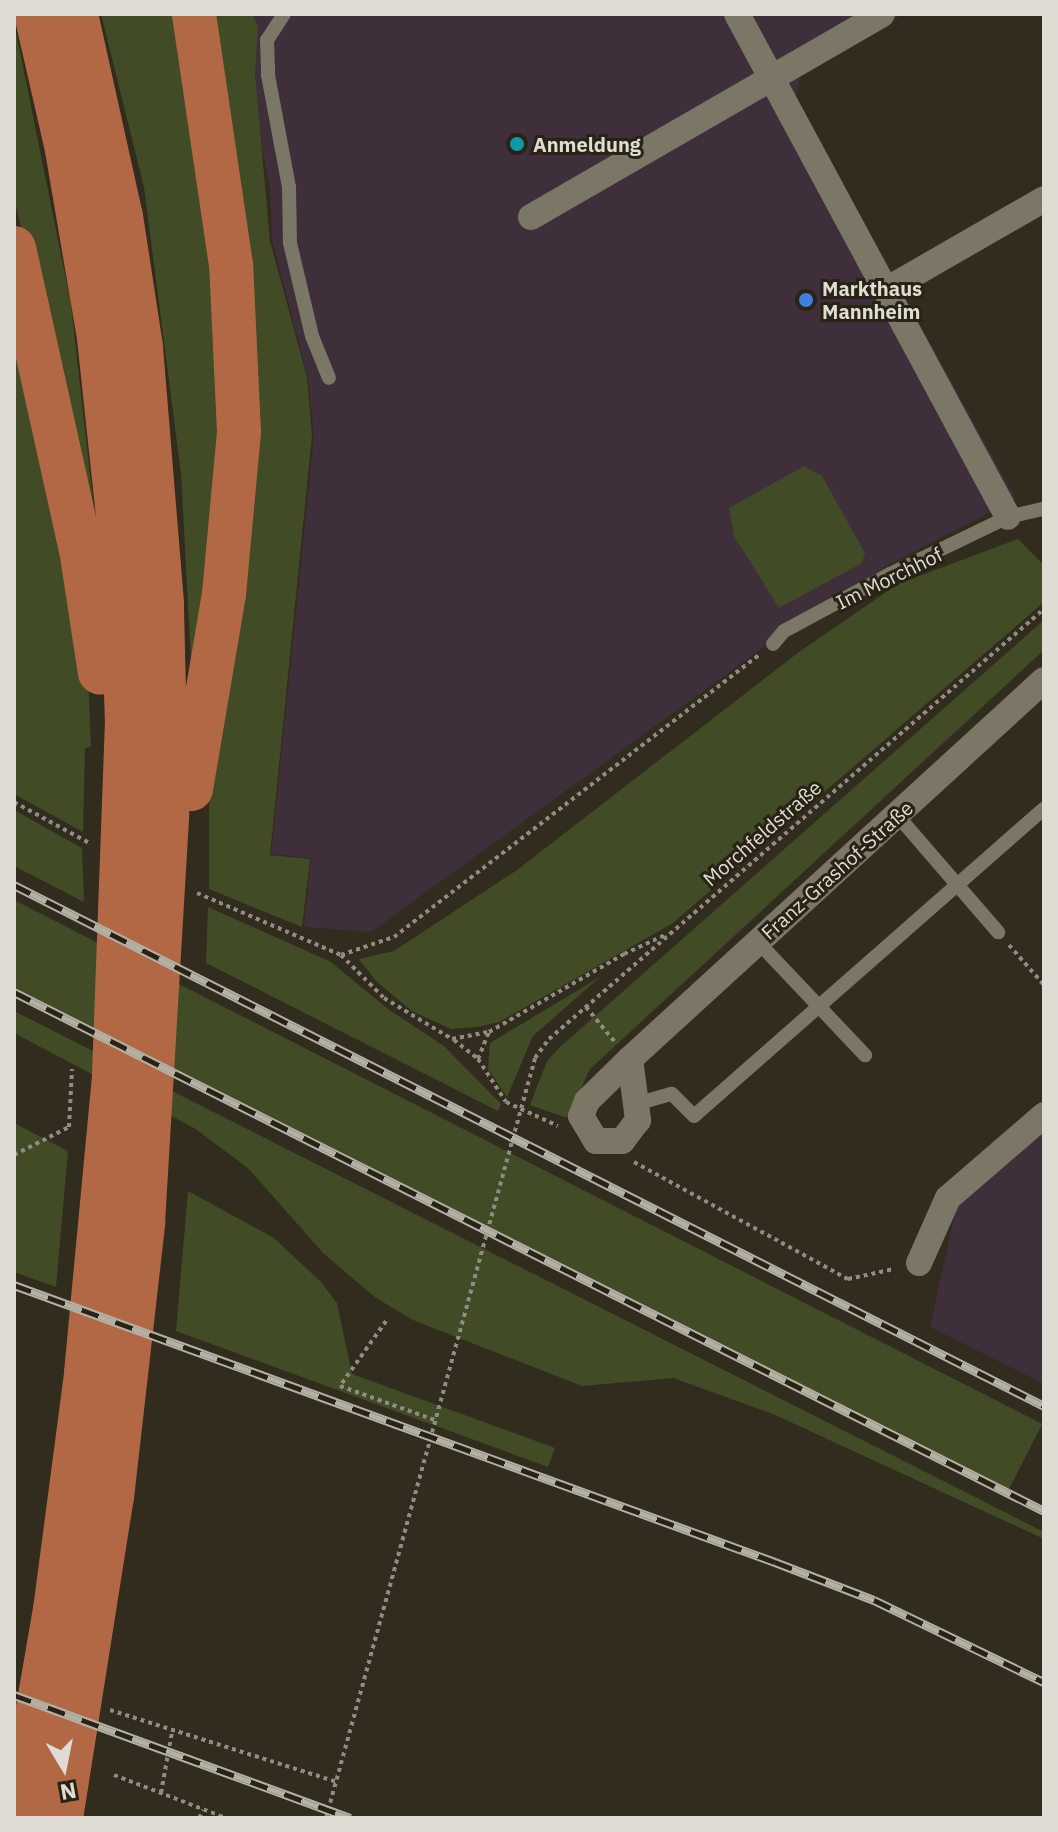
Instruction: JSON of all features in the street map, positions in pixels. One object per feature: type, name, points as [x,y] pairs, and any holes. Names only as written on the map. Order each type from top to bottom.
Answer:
[{"type":"highway","points":[[36,14],[86,249],[110,425],[126,646],[116,790]]},
{"type":"highway","points":[[76,14],[121,217],[141,347],[178,819]]},
{"type":"highway","points":[[19,1818],[81,1421],[114,1075],[142,888],[178,819],[194,750],[234,516],[239,432],[231,265],[194,14]]},
{"type":"highway","points":[[14,248],[98,637],[116,790],[142,888],[143,1223],[112,1497],[61,1818]]},
{"type":"street","points":[[737,14],[1008,517]]},
{"type":"street","points":[[531,217],[736,102],[772,75],[882,14]]},
{"type":"street","points":[[886,290],[1044,199]]},
{"type":"street","name":"Franz-Grashof-Straße","points":[[596,1141],[581,1116],[587,1101],[897,815],[1042,687]]},
{"type":"street","points":[[596,1141],[622,1141],[632,1132],[636,1104],[630,1059]]},
{"type":"street","points":[[919,1263],[948,1198],[1044,1115]]},
{"type":"lane","points":[[284,14],[267,40],[268,75],[289,187],[290,243],[312,336],[329,378]]},
{"type":"lane","name":"Im Morchhof","points":[[773,644],[797,624],[1008,517],[1044,509]]},
{"type":"lane","points":[[636,1104],[672,1094],[694,1116],[1044,809]]},
{"type":"lane","points":[[897,815],[998,932]]},
{"type":"lane","points":[[758,942],[865,1055]]},
{"type":"path","name":"Morchfeldstraße","points":[[326,1818],[522,1095],[535,1058],[586,1007],[1044,609]]},
{"type":"path","points":[[773,644],[394,937],[341,955],[384,998],[452,1039],[478,1059],[506,1102],[596,1141],[848,1279],[919,1263]]},
{"type":"path","points":[[452,1039],[489,1032],[624,954],[673,932]]},
{"type":"path","points":[[1023,960],[1044,985]]},
{"type":"path","points":[[586,1007],[630,1059]]},
{"type":"path","points":[[478,1059],[489,1032]]},
{"type":"path","points":[[14,1155],[69,1127],[72,1069]]},
{"type":"path","points":[[386,1321],[340,1386],[435,1420]]},
{"type":"path","points":[[100,1706],[242,1755],[337,1782]]},
{"type":"path","points":[[161,1793],[172,1732]]},
{"type":"path","points":[[114,1775],[226,1818]]},
{"type":"path","points":[[199,1818],[203,1810]]},
{"type":"shaded area","points":[[234,14],[903,14],[801,74],[795,98],[1016,499],[890,564],[771,642],[371,932],[304,927],[311,858],[271,854],[314,436],[308,378],[272,240],[270,186]]},
{"type":"shaded area","points":[[1044,1130],[1044,1384],[930,1327],[957,1204]]},
{"type":"green space","points":[[101,14],[178,14],[215,233],[225,478],[191,660],[181,474],[144,187]]},
{"type":"green space","points":[[212,14],[252,14],[258,27],[255,74],[270,241],[307,377],[312,436],[270,855],[310,859],[302,927],[209,889],[209,773],[240,591]]},
{"type":"green space","points":[[14,22],[71,304],[98,546],[14,198]]},
{"type":"green space","points":[[14,293],[87,649],[91,747],[85,748],[83,832],[14,794]]},
{"type":"green space","points":[[804,466],[822,476],[865,553],[862,563],[779,608],[734,536],[729,508]]},
{"type":"green space","points":[[1018,539],[1044,565],[1044,602],[673,923],[499,1022],[477,1027],[451,1029],[412,1011],[377,982],[359,959],[394,951],[517,870],[799,652],[898,584]]},
{"type":"green space","points":[[1044,620],[1044,650],[590,1069],[567,1118],[530,1105],[547,1061],[560,1047]]},
{"type":"green space","points":[[14,810],[82,848],[84,902],[14,866]]},
{"type":"green space","points":[[14,900],[1042,1424],[1007,1493],[14,988]]},
{"type":"green space","points":[[208,907],[331,962],[388,1009],[444,1046],[501,1104],[498,1111],[206,963]]},
{"type":"green space","points":[[600,977],[533,1036],[507,1097],[488,1069],[490,1043]]},
{"type":"green space","points":[[14,1011],[1044,1532],[1044,1539],[773,1414],[673,1378],[582,1386],[413,1320],[376,1298],[323,1253],[248,1168],[194,1128],[14,1033]]},
{"type":"green space","points":[[14,1123],[68,1151],[56,1287],[14,1272]]},
{"type":"green space","points":[[188,1191],[274,1238],[321,1282],[337,1303],[352,1374],[555,1448],[548,1467],[176,1331]]},
{"type":"railway","points":[[14,885],[1044,1406]]},
{"type":"railway","points":[[14,992],[1044,1511]]},
{"type":"railway","points":[[14,1285],[874,1600],[1044,1682]]},
{"type":"railway","points":[[14,1695],[350,1818]]},
{"type":"place","name":"Anmeldung","points":[[517,144]]},
{"type":"place","name":"Markthaus Mannheim","points":[[806,300]]}]
